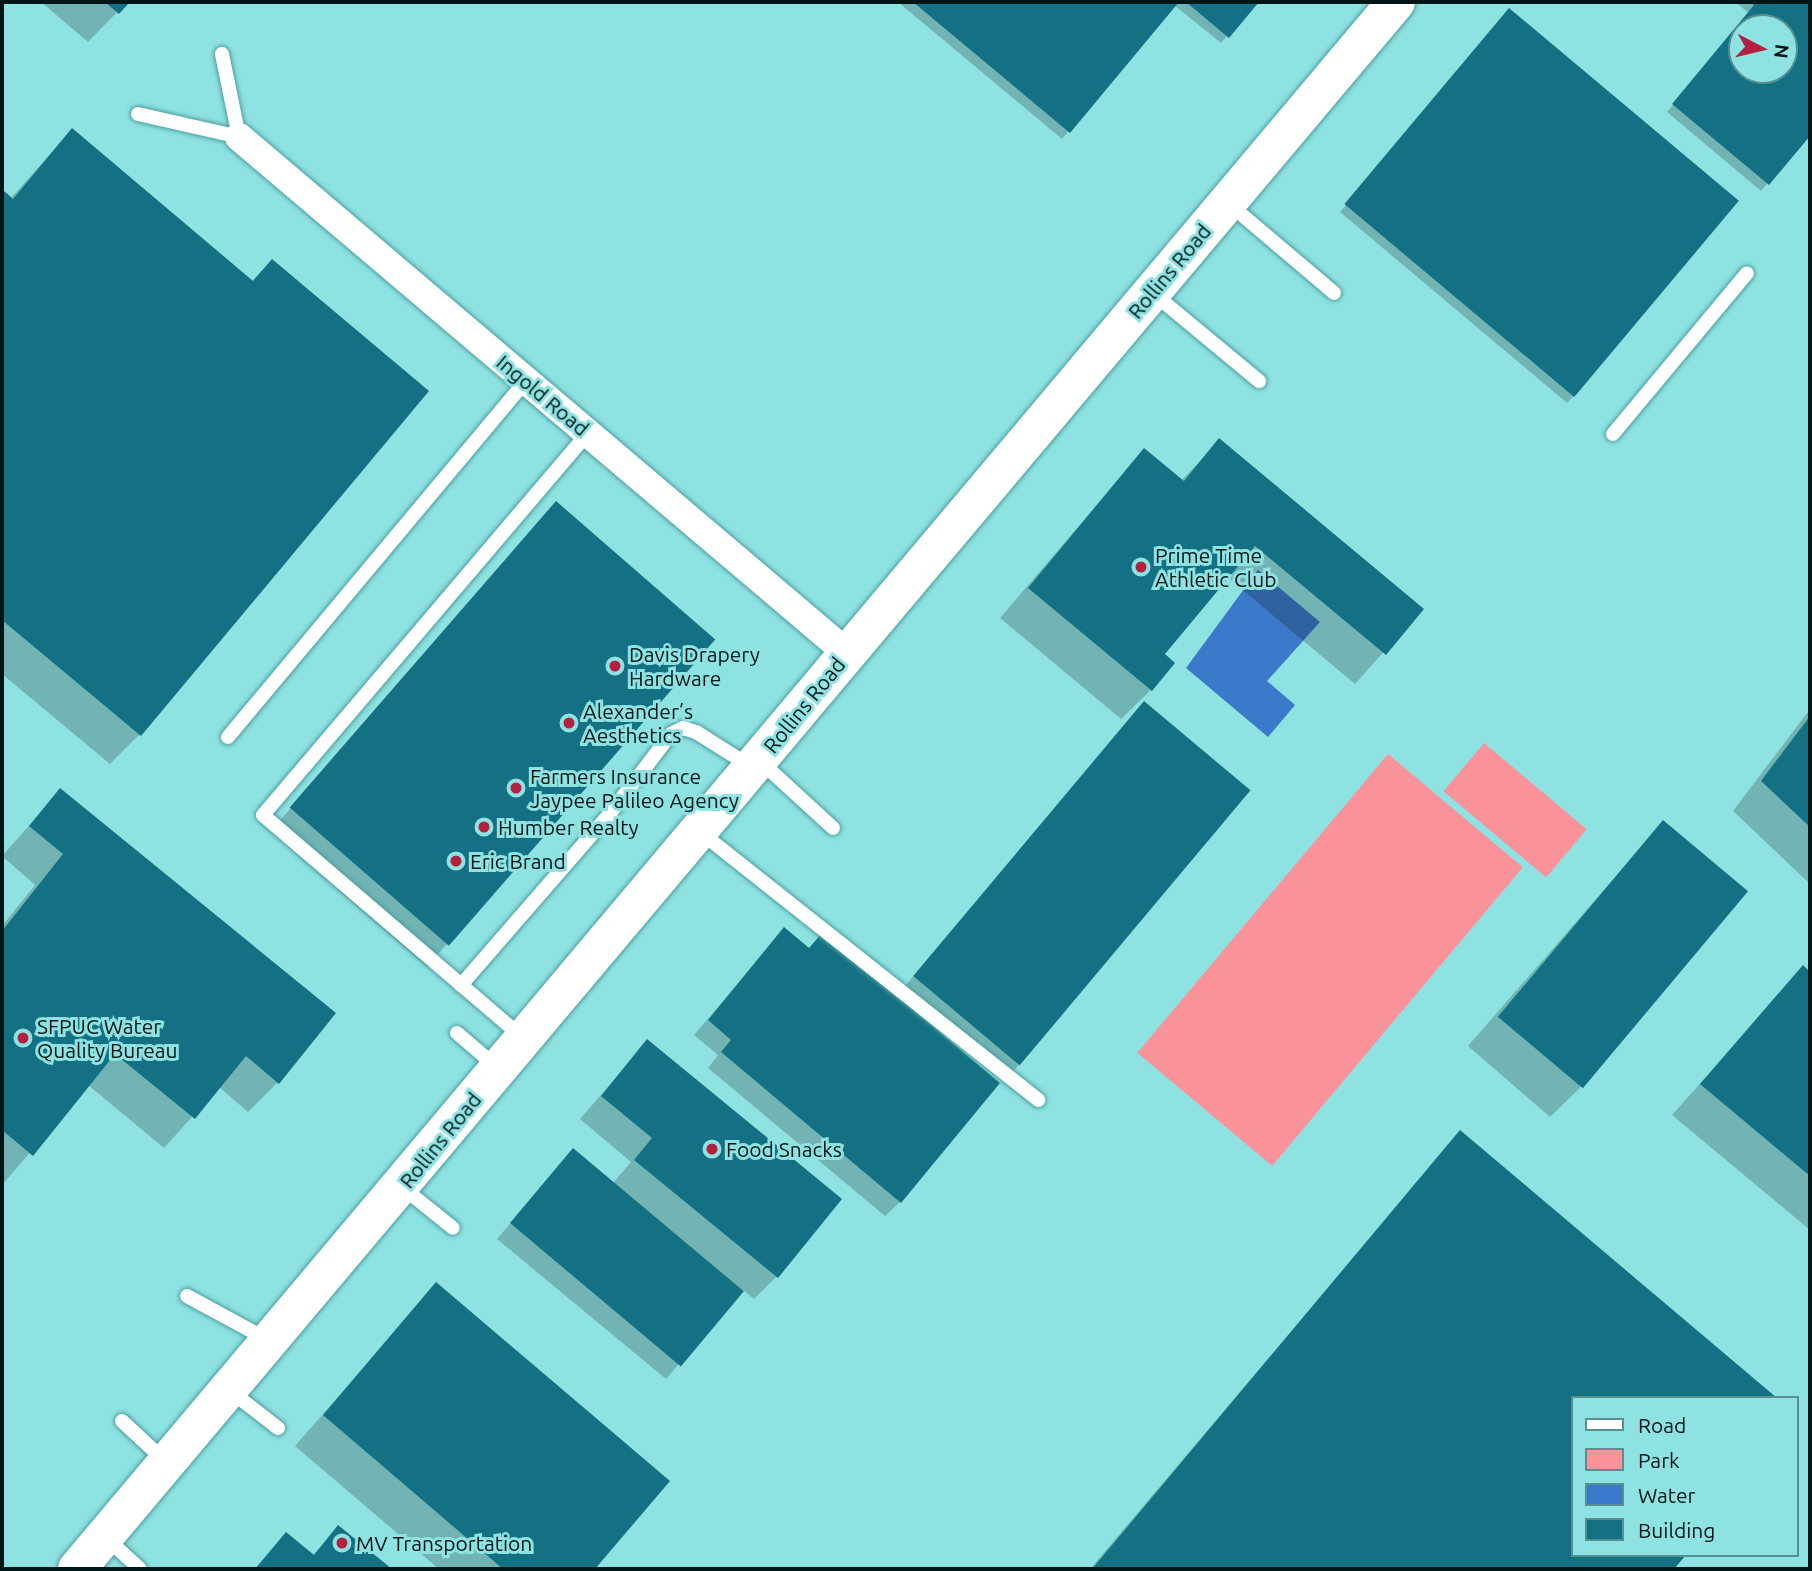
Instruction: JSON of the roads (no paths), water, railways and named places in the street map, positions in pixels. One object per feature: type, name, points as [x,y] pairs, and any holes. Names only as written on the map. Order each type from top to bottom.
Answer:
[{"type":"main road","name":"Rollins Road","points":[[77,1569],[402,1187],[523,1038],[1396,2]]},
{"type":"street","name":"Ingold Road","points":[[239,138],[847,653]]},
{"type":"lane","points":[[138,114],[239,138],[222,54]]},
{"type":"lane","points":[[1227,202],[1334,293]]},
{"type":"lane","points":[[1613,434],[1747,273]]},
{"type":"lane","points":[[1152,292],[1259,381]]},
{"type":"lane","points":[[228,737],[526,380]]},
{"type":"lane","points":[[523,1038],[263,815],[588,433]]},
{"type":"lane","points":[[461,985],[608,816],[671,734],[683,728],[696,732],[756,764],[834,828]]},
{"type":"lane","points":[[698,831],[1038,1100]]},
{"type":"lane","points":[[457,1033],[498,1068]]},
{"type":"lane","points":[[402,1187],[453,1228]]},
{"type":"lane","points":[[187,1296],[269,1341]]},
{"type":"lane","points":[[228,1389],[278,1428]]},
{"type":"lane","points":[[122,1420],[166,1462]]},
{"type":"lane","points":[[104,1536],[140,1569]]},
{"type":"water","points":[[1258,570],[1320,622],[1267,681],[1295,705],[1268,737],[1186,668]]},
{"type":"place","name":"Prime Time Athletic Club","points":[[1141,567]]},
{"type":"place","name":"Davis Drapery Hardware","points":[[615,666]]},
{"type":"place","name":"Alexander’s Aesthetics","points":[[569,723]]},
{"type":"place","name":"Farmers Insurance Jaypee Palileo Agency","points":[[516,788]]},
{"type":"place","name":"Humber Realty","points":[[484,827]]},
{"type":"place","name":"Eric Brand","points":[[456,861]]},
{"type":"place","name":"SFPUC Water Quality Bureau","points":[[23,1038]]},
{"type":"place","name":"Food Snacks","points":[[712,1149]]},
{"type":"place","name":"MV Transportation","points":[[342,1543]]}]
